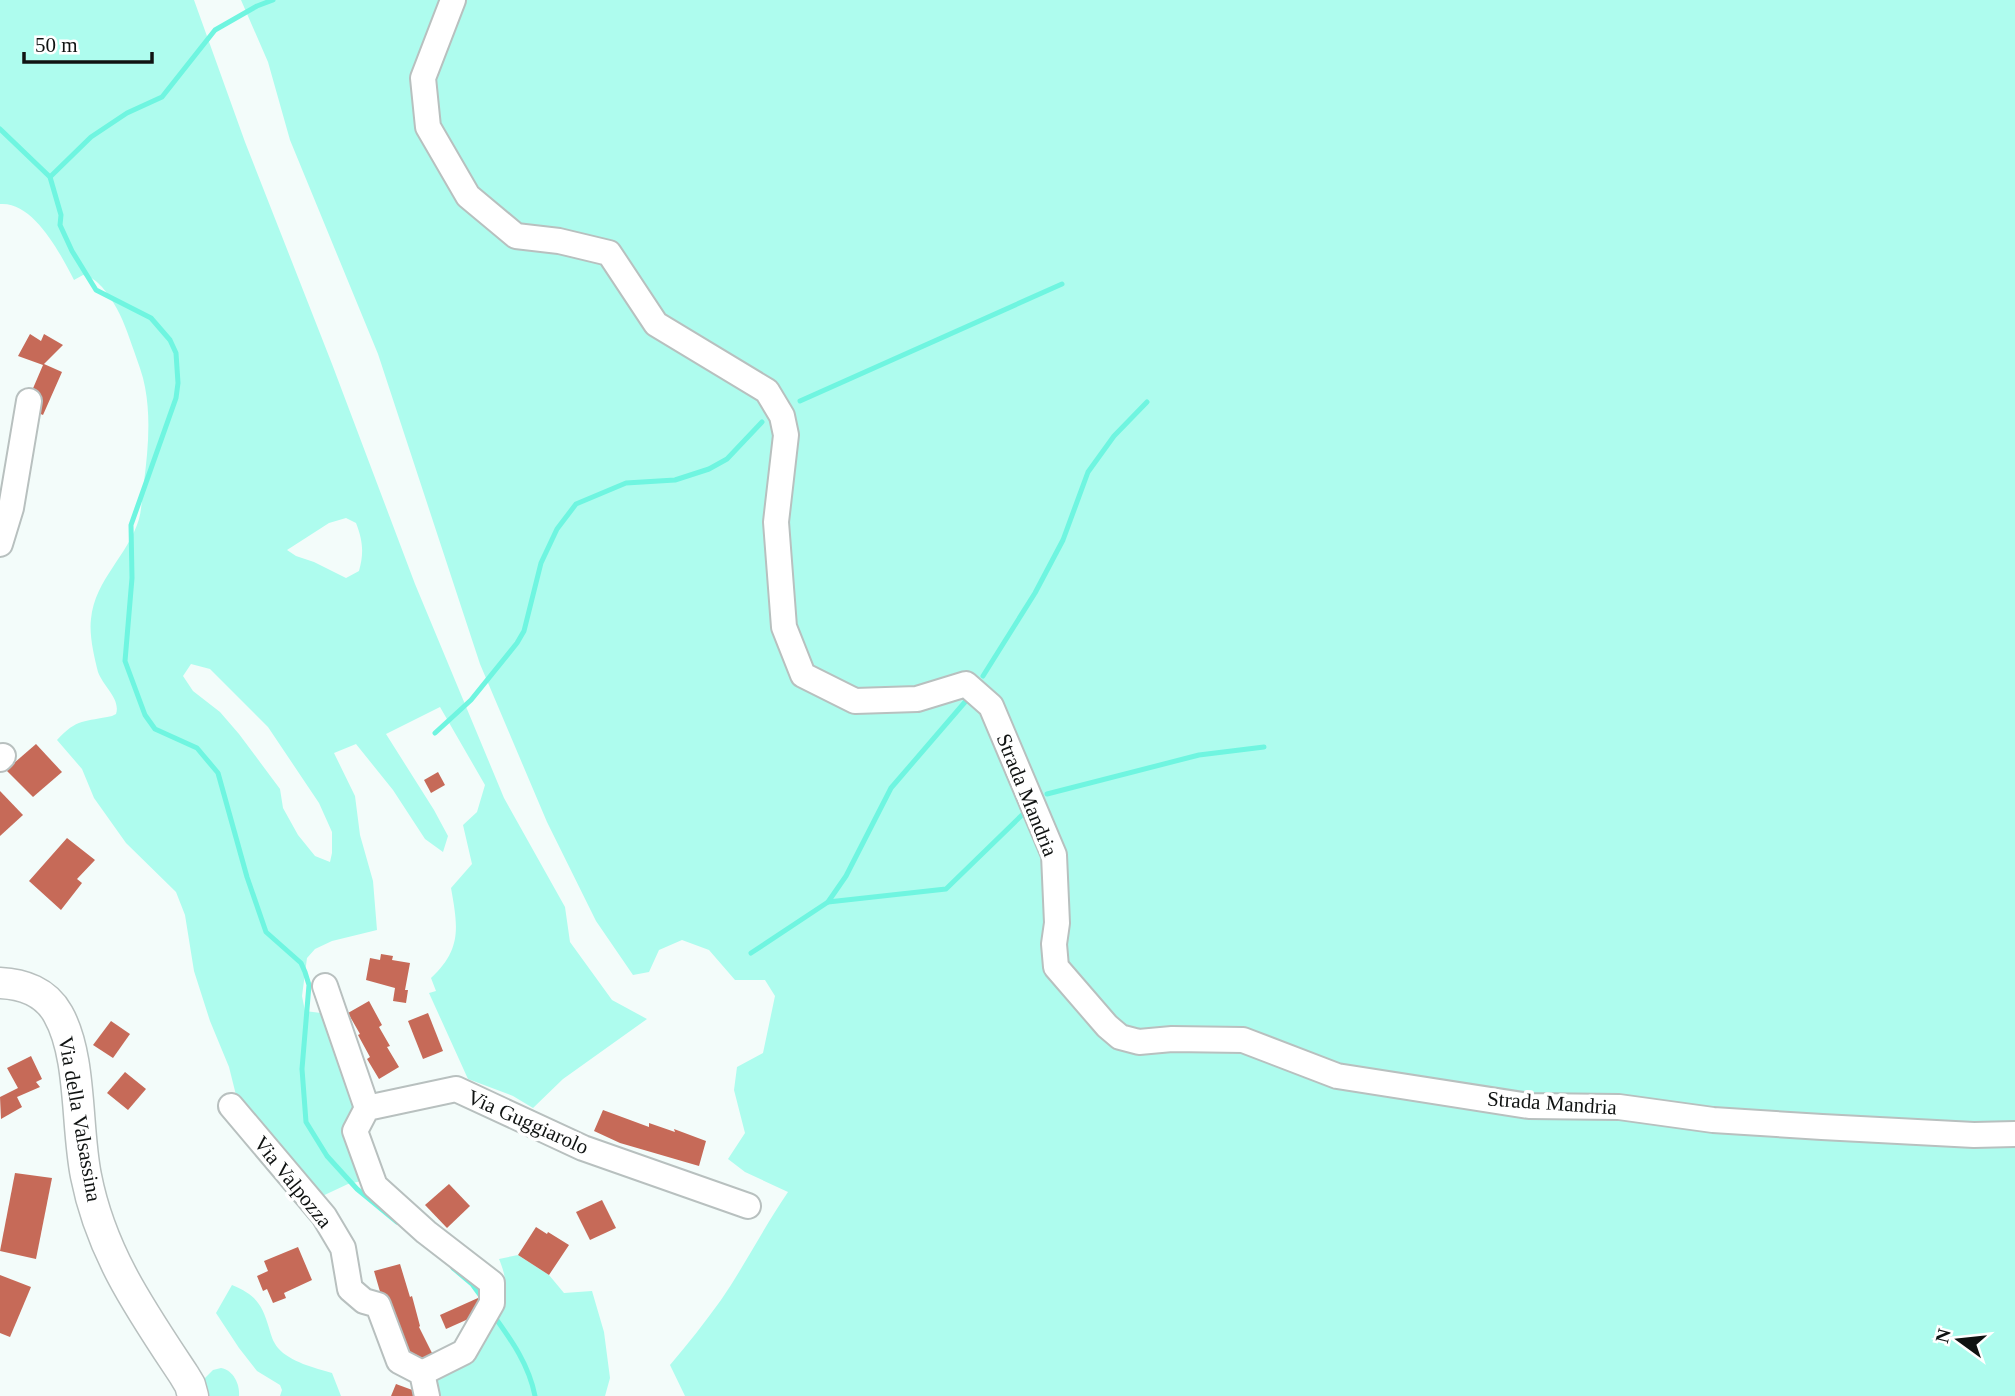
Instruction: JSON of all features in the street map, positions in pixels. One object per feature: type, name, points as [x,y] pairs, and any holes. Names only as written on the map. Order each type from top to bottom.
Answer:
[{"type":"main road","name":"Via della Valsassina","points":[[0,983],[18,984],[34,991],[55,1008],[62,1022],[71,1048],[85,1174],[107,1248],[129,1289],[190,1385],[193,1396]]},
{"type":"street","name":"Strada Mandria","points":[[453,0],[423,78],[428,127],[468,196],[516,236],[559,241],[609,253],[656,324],[767,391],[782,416],[786,435],[776,522],[784,627],[803,675],[855,701],[917,699],[966,684],[991,706],[1054,855],[1056,967],[1107,1026],[1121,1037],[1139,1042],[1172,1039],[1243,1040],[1337,1076],[1528,1106],[1619,1107],[1713,1120],[1836,1128],[1974,1135],[2015,1133]]},
{"type":"street","points":[[0,544],[11,508],[29,401]]},
{"type":"street","points":[[325,986],[367,1108],[355,1131],[375,1186],[426,1232],[492,1283],[492,1303],[464,1352],[425,1385]]},
{"type":"street","name":"Via Guggiarolo","points":[[367,1108],[456,1089],[583,1148],[748,1206]]},
{"type":"street","name":"Via Valpozza","points":[[231,1106],[324,1216],[342,1248],[350,1289],[364,1301],[378,1305],[399,1361],[425,1385]]},
{"type":"green space","points":[[0,0],[194,0],[245,142],[415,584],[504,798],[565,907],[570,942],[612,1000],[647,1019],[563,1079],[533,1108],[513,1096],[468,1079],[429,993],[436,991],[431,978],[453,947],[456,926],[451,888],[472,864],[463,825],[477,812],[485,785],[440,707],[386,734],[448,836],[443,852],[425,839],[393,790],[356,744],[334,753],[355,796],[360,835],[373,881],[377,930],[332,941],[315,949],[307,958],[302,996],[305,1011],[321,1013],[335,1041],[355,1099],[347,1126],[366,1180],[348,1184],[316,1199],[240,1111],[229,1067],[194,971],[185,915],[176,892],[126,843],[94,798],[82,769],[57,740],[76,724],[116,714],[114,698],[98,672],[91,639],[91,619],[99,592],[134,532],[140,515],[148,434],[147,399],[143,378],[130,338],[104,289],[88,276],[83,275],[74,280],[54,244],[35,220],[12,205],[0,204]],"holes":[[[346,518],[356,523],[360,536],[362,553],[359,571],[346,578],[287,550],[329,523]],[[191,664],[210,669],[268,727],[319,803],[332,832],[330,862],[315,856],[298,835],[283,808],[280,789],[239,734],[220,712],[193,691],[183,676]]]},
{"type":"green space","points":[[241,0],[2015,0],[2015,1396],[685,1396],[670,1365],[721,1300],[788,1192],[745,1172],[728,1159],[745,1133],[734,1090],[737,1067],[763,1053],[775,996],[765,980],[735,980],[709,950],[682,940],[659,950],[649,972],[633,975],[596,921],[547,822],[480,664],[378,354],[290,140],[268,62]]},
{"type":"green space","points":[[518,1255],[549,1275],[564,1293],[592,1291],[604,1332],[610,1378],[605,1396],[430,1396],[430,1383],[501,1302],[505,1280],[499,1259]]},
{"type":"green space","points":[[232,1285],[257,1301],[278,1348],[296,1361],[332,1373],[341,1396],[280,1396],[280,1385],[257,1371],[216,1313]]},
{"type":"green space","points":[[221,1368],[235,1378],[239,1396],[206,1396],[201,1382],[213,1370]]},
{"type":"building","points":[[30,334],[41,341],[44,334],[63,345],[44,364],[62,372],[43,415],[25,407],[43,365],[18,356]]},
{"type":"building","points":[[36,744],[62,772],[33,797],[6,770]]},
{"type":"building","points":[[438,772],[445,785],[431,793],[424,780]]},
{"type":"building","points":[[0,791],[23,815],[0,836]]},
{"type":"building","points":[[67,838],[95,860],[77,879],[82,883],[61,910],[29,881]]},
{"type":"building","points":[[381,954],[393,956],[392,960],[410,963],[405,990],[408,990],[406,1003],[393,1001],[395,988],[366,980],[370,958],[380,960]]},
{"type":"building","points":[[369,1001],[382,1025],[379,1027],[390,1046],[387,1047],[399,1067],[379,1079],[367,1059],[370,1057],[348,1013]]},
{"type":"building","points":[[428,1013],[443,1051],[423,1059],[408,1021]]},
{"type":"building","points":[[111,1021],[130,1034],[113,1058],[93,1045]]},
{"type":"building","points":[[31,1056],[42,1079],[36,1082],[40,1087],[17,1097],[22,1107],[1,1119],[0,1097],[18,1088],[7,1068]]},
{"type":"building","points":[[125,1072],[146,1089],[128,1110],[107,1093]]},
{"type":"building","points":[[603,1110],[649,1127],[649,1123],[675,1132],[674,1129],[706,1141],[699,1166],[620,1143],[594,1131]]},
{"type":"building","points":[[15,1173],[52,1178],[36,1259],[0,1251]]},
{"type":"building","points":[[449,1184],[470,1206],[447,1228],[425,1205]]},
{"type":"building","points":[[602,1200],[616,1228],[590,1240],[576,1212]]},
{"type":"building","points":[[536,1227],[569,1245],[549,1275],[518,1255]]},
{"type":"building","points":[[298,1247],[312,1280],[284,1293],[286,1298],[273,1303],[267,1289],[263,1291],[257,1276],[268,1271],[264,1261]]},
{"type":"building","points":[[400,1264],[410,1297],[412,1296],[419,1327],[433,1355],[415,1365],[383,1302],[374,1271]]},
{"type":"building","points":[[0,1275],[31,1287],[10,1337],[0,1333]]},
{"type":"building","points":[[478,1298],[484,1312],[446,1329],[440,1315]]},
{"type":"building","points":[[396,1384],[415,1391],[413,1396],[391,1396]]},
{"type":"waterway","points":[[50,177],[91,137],[127,113],[162,97],[215,30],[273,0]]},
{"type":"waterway","points":[[0,129],[50,177],[61,215],[60,225],[96,290],[151,318],[170,340],[176,353],[176,398],[131,525],[132,578],[125,661],[145,715],[155,729],[197,748],[218,773],[247,877],[266,932],[301,963],[305,972],[309,985],[302,1069],[306,1122],[327,1156],[357,1189],[397,1222]]},
{"type":"waterway","points":[[800,401],[1062,284]]},
{"type":"waterway","points":[[983,676],[1035,593],[1063,540],[1088,472],[1114,436],[1147,402]]},
{"type":"waterway","points":[[435,733],[471,700],[517,643],[524,631],[541,563],[557,529],[576,504],[626,483],[675,480],[709,469],[727,459],[762,422]]},
{"type":"waterway","points":[[751,953],[828,902],[846,876],[891,788],[965,702]]},
{"type":"waterway","points":[[1047,794],[1199,755],[1264,747]]},
{"type":"waterway","points":[[828,902],[946,889],[1022,815]]},
{"type":"waterway","points":[[453,1268],[472,1284],[483,1299]]},
{"type":"waterway","points":[[494,1316],[524,1364],[535,1396]]}]
